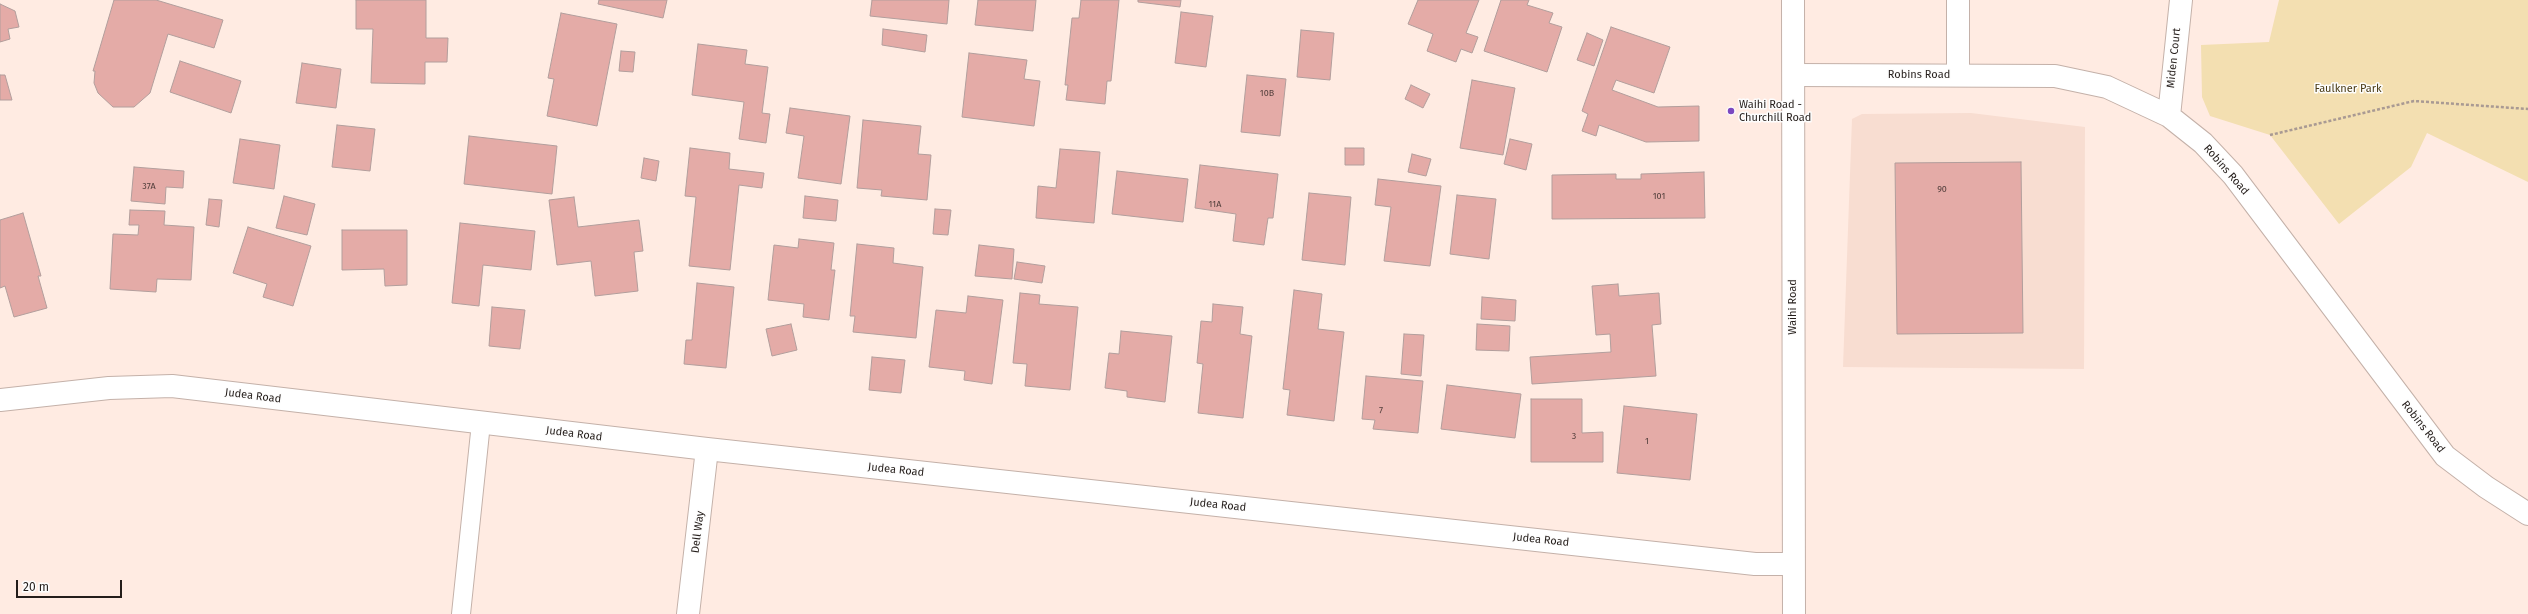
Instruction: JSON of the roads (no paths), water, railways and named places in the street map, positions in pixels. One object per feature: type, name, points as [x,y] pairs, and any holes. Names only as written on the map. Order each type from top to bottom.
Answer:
[{"type":"street","name":"Waihi Road","points":[[1793,0],[1794,614]]},
{"type":"street","points":[[1958,0],[1958,75]]},
{"type":"street","name":"Miden Court","points":[[2169,116],[2181,0]]},
{"type":"street","name":"Robins Road","points":[[1794,75],[2054,76],[2107,87],[2169,116],[2203,143],[2232,175],[2445,456],[2486,487],[2528,514]]},
{"type":"street","name":"Judea Road","points":[[0,400],[110,388],[172,386],[707,449],[1747,563],[1793,564]]},
{"type":"street","name":"Dell Way","points":[[688,614],[707,449]]},
{"type":"lane","points":[[461,614],[481,423]]},
{"type":"place","name":"Waihi Road - Churchill Road","points":[[1731,111]]},
{"type":"park label","name":"Faulkner Park","points":[[2348,89]]}]
